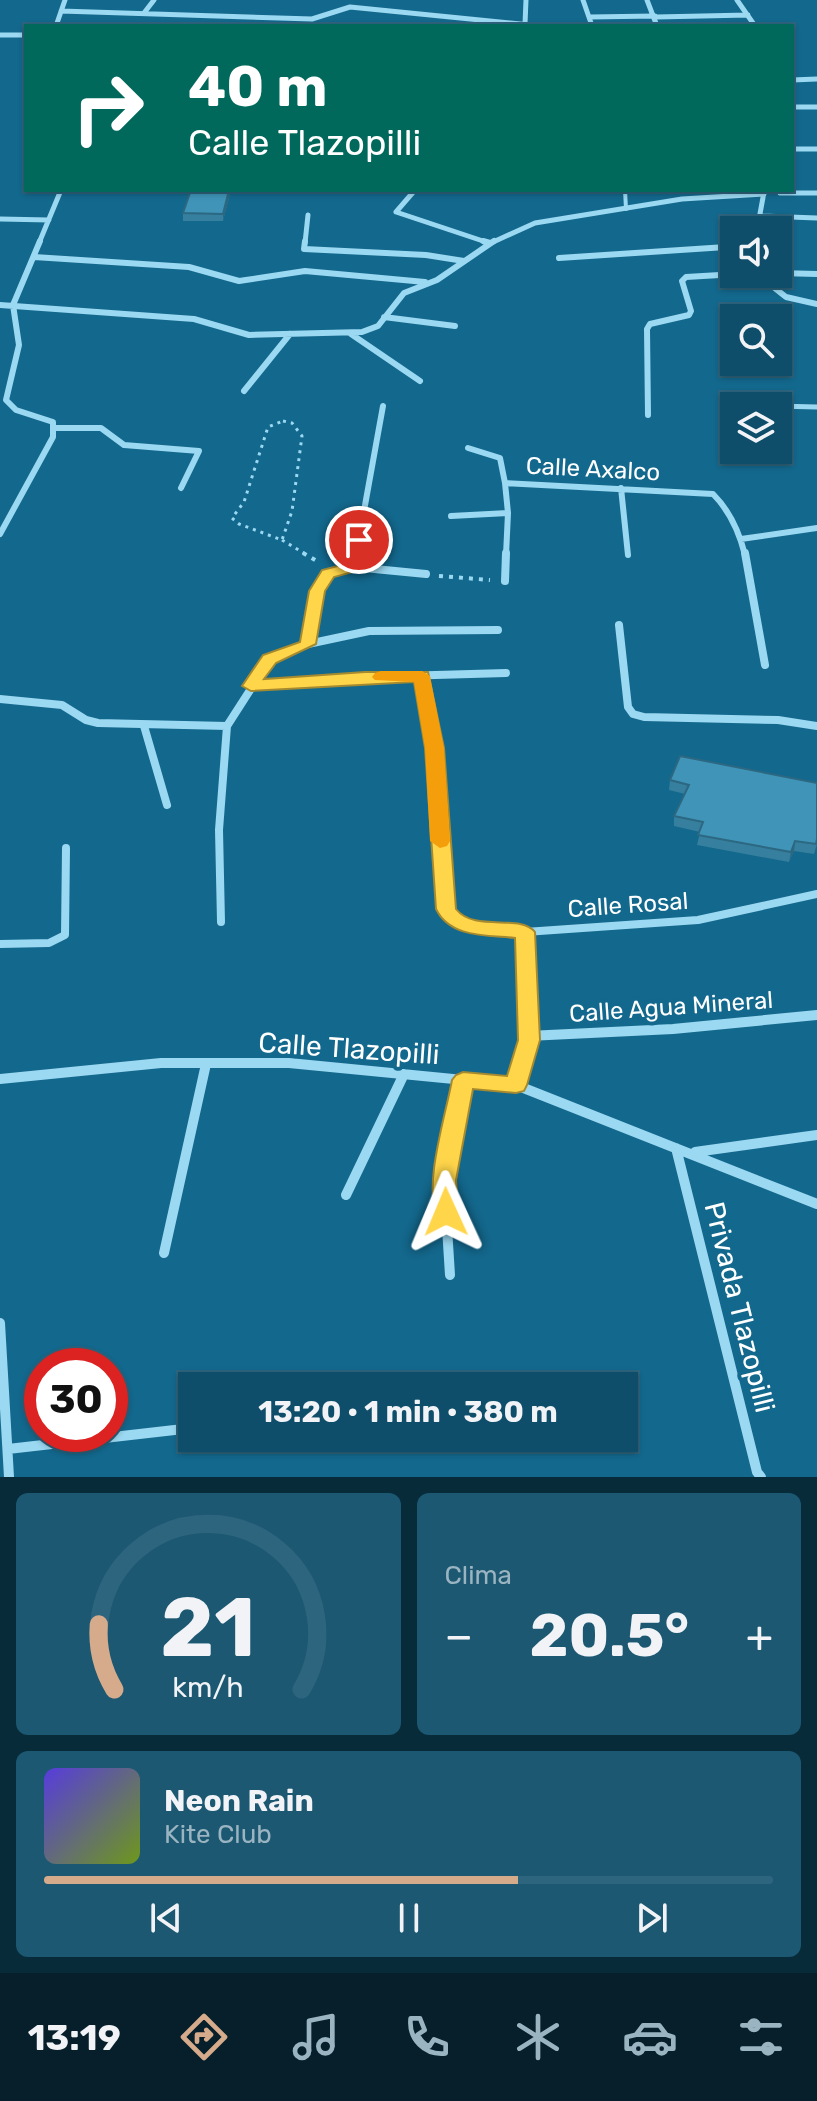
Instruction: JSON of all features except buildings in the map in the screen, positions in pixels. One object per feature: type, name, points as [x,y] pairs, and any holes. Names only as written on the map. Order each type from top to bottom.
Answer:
[{"type":"street","points":[[57,24],[65,0]]},
{"type":"street","points":[[144,13],[154,0]]},
{"type":"street","points":[[350,7],[352,0]]},
{"type":"street","points":[[61,11],[312,19],[350,7],[477,22],[525,24],[526,0]]},
{"type":"street","points":[[583,0],[590,20],[748,15]]},
{"type":"street","points":[[647,0],[657,24]]},
{"type":"street","points":[[737,0],[754,24]]},
{"type":"street","points":[[195,24],[201,15]]},
{"type":"street","points":[[312,19],[316,21],[315,24]]},
{"type":"street","points":[[470,24],[477,22]]},
{"type":"street","points":[[0,35],[24,35]]},
{"type":"street","points":[[794,80],[817,79]]},
{"type":"street","points":[[794,107],[817,107]]},
{"type":"street","points":[[794,149],[817,149]]},
{"type":"street","points":[[0,534],[55,428],[53,422],[16,410],[6,400],[19,345],[13,305],[60,192]]},
{"type":"street","points":[[413,192],[396,212],[490,243]]},
{"type":"street","points":[[0,305],[194,319],[249,335],[350,333],[371,330],[404,293],[430,283],[490,243],[535,223],[682,199],[764,192],[762,216]]},
{"type":"street","points":[[780,193],[817,193]]},
{"type":"street","points":[[308,215],[304,249],[426,255],[464,261]]},
{"type":"street","points":[[792,217],[817,218]]},
{"type":"street","points":[[0,219],[49,220]]},
{"type":"street","points":[[559,258],[720,247]]},
{"type":"street","points":[[34,257],[189,267],[239,281],[305,271],[430,283]]},
{"type":"street","points":[[792,273],[817,274]]},
{"type":"street","points":[[648,415],[647,329],[650,324],[689,315],[691,311],[682,281],[686,277],[720,275]]},
{"type":"street","points":[[775,288],[786,297],[817,304]]},
{"type":"street","points":[[384,317],[455,326]]},
{"type":"street","points":[[350,333],[420,381]]},
{"type":"street","points":[[244,391],[290,334]]},
{"type":"street","points":[[354,567],[383,406]]},
{"type":"street","points":[[55,428],[101,428],[124,445],[199,451],[181,488]]},
{"type":"street","points":[[468,448],[500,458],[505,483]]},
{"type":"street","name":"Calle Axalco","points":[[505,581],[508,513],[505,483],[713,494],[725,504],[741,539]]},
{"type":"street","points":[[621,488],[628,555]]},
{"type":"street","points":[[451,516],[508,513]]},
{"type":"street","points":[[765,665],[758,610],[741,539],[817,528]]},
{"type":"street","points":[[308,644],[317,591],[324,577],[333,570],[354,567],[426,574]]},
{"type":"street","points":[[619,625],[628,707],[633,714],[644,717],[778,720],[817,726]]},
{"type":"street","points":[[221,922],[219,830],[227,726],[270,659],[308,644],[369,631],[498,630]]},
{"type":"street","points":[[251,686],[365,677],[506,673]]},
{"type":"street","name":"Calle Rosal","points":[[422,676],[435,748],[446,909],[450,917],[466,926],[525,932],[698,920],[817,894]]},
{"type":"street","points":[[0,699],[52,703],[98,723],[227,726]]},
{"type":"street","points":[[144,726],[167,805]]},
{"type":"street","points":[[0,944],[49,943],[65,935],[66,848]]},
{"type":"street","points":[[516,1085],[528,1036],[525,932]]},
{"type":"street","name":"Calle Agua Mineral","points":[[528,1036],[673,1029],[817,1015]]},
{"type":"street","name":"Calle Tlazopilli","points":[[0,1079],[161,1063],[289,1063],[516,1085],[817,1204]]},
{"type":"street","points":[[164,1253],[206,1064]]},
{"type":"street","points":[[346,1195],[404,1074]]},
{"type":"street","points":[[450,1275],[444,1180],[463,1080]]},
{"type":"street","points":[[692,1153],[817,1135]]},
{"type":"street","name":"Privada Tlazopilli","points":[[676,1148],[757,1472],[761,1477]]},
{"type":"street","points":[[0,1323],[9,1477]]},
{"type":"street","points":[[8,1449],[178,1430]]},
{"type":"lane","points":[[625,192],[626,209]]},
{"type":"lane","points":[[792,406],[817,407]]},
{"type":"path","points":[[282,540],[292,511],[302,436],[297,426],[289,421],[278,421],[268,427],[244,502],[232,518],[239,524],[282,540],[333,570]]},
{"type":"path","points":[[426,574],[505,581]]},
{"type":"slow traffic","points":[[381,677],[422,676],[435,748],[440,841]]},
{"type":"route","points":[[359,540],[354,567],[328,573],[317,591],[308,644],[270,659],[251,686],[422,676],[435,748],[446,909],[450,917],[466,926],[525,932],[529,1040],[516,1085],[463,1080],[444,1180],[446,1212]]}]
